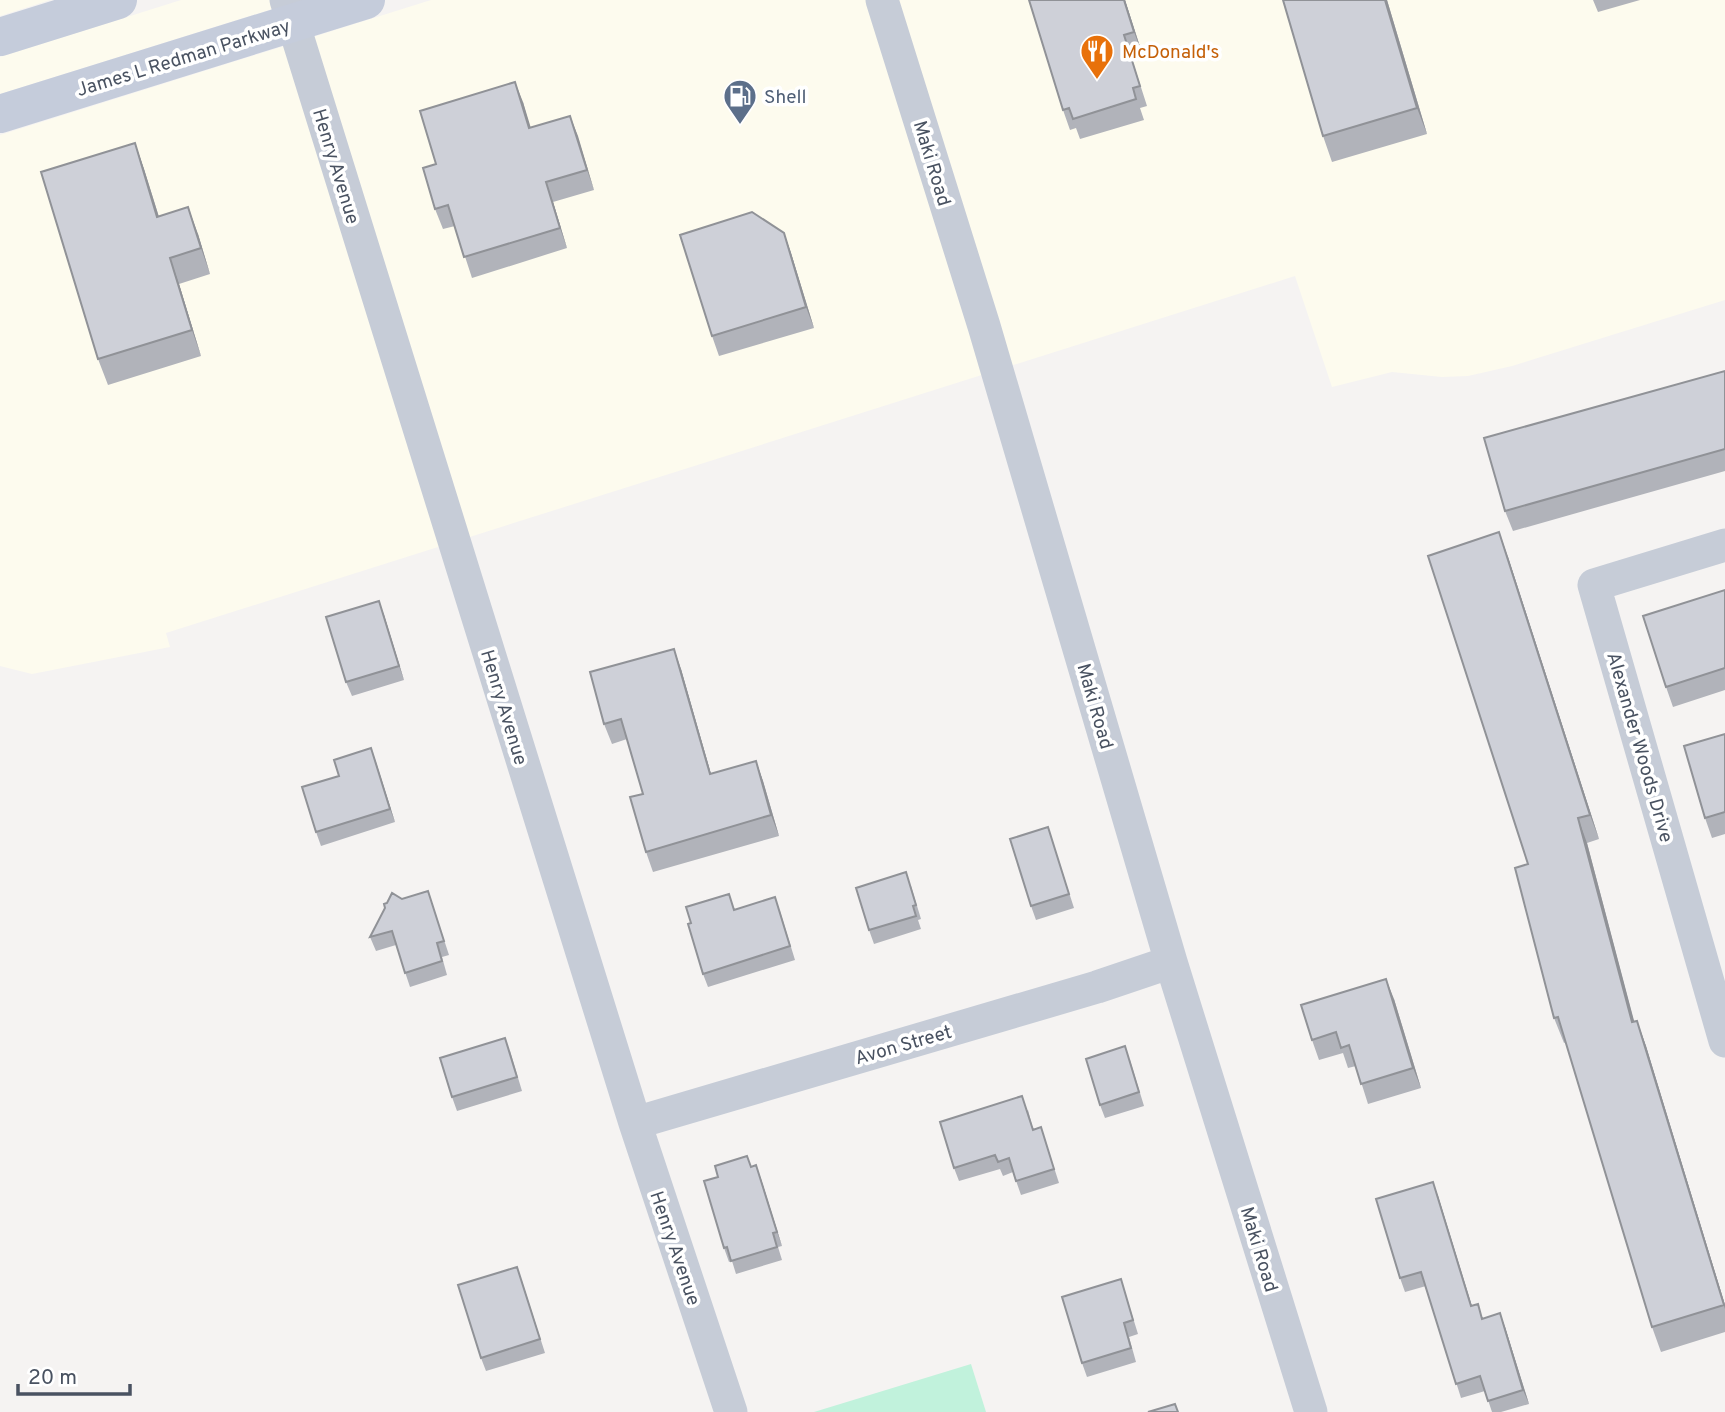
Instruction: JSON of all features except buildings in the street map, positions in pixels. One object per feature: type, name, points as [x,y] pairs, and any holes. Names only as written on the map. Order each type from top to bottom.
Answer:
[{"type":"main road","points":[[0,37],[118,0]]},
{"type":"main road","name":"James L Redman Parkway","points":[[0,114],[289,11],[366,0]]},
{"type":"street","name":"Maki Road","points":[[882,0],[992,352],[1171,962],[1311,1412]]},
{"type":"street","name":"Henry Avenue","points":[[289,11],[635,1123],[732,1412]]},
{"type":"street","name":"Alexander Woods Drive","points":[[1725,545],[1594,585],[1725,1041]]},
{"type":"street","name":"Avon Street","points":[[635,1123],[1084,991],[1171,962]]},
{"type":"shaded area","points":[[0,0],[50,0],[0,16]]},
{"type":"shaded area","points":[[181,0],[301,0],[0,94],[0,57]]},
{"type":"shaded area","points":[[431,0],[1725,0],[1725,300],[1512,366],[1468,376],[1442,377],[1392,372],[1332,387],[1295,276],[166,633],[170,647],[32,674],[0,666],[0,135]]},
{"type":"green space","points":[[971,1364],[986,1412],[814,1412]]},
{"type":"place","name":"McDonald's","points":[[1097,81]]},
{"type":"place","name":"Shell","points":[[740,126]]}]
